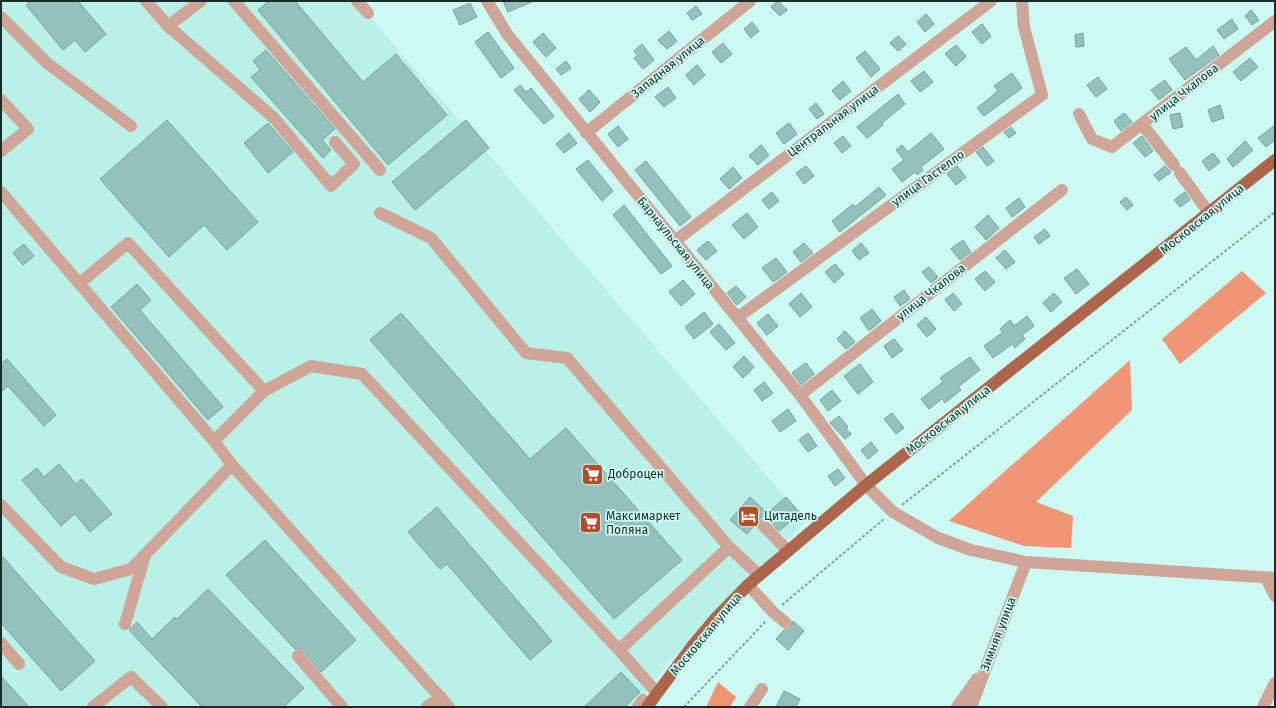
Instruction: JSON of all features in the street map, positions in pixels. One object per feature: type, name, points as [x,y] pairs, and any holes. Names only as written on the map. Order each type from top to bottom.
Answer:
[{"type":"main road","name":"Московская улица","points":[[643,705],[657,693],[702,635],[759,575],[866,485],[1275,160]]},
{"type":"street","points":[[146,1],[168,26],[274,118],[331,186],[354,164],[335,142]]},
{"type":"street","points":[[168,26],[201,1]]},
{"type":"street","points":[[234,1],[380,170]]},
{"type":"street","points":[[357,1],[368,13]]},
{"type":"street","name":"Барнаульская улица","points":[[487,1],[507,34],[800,395],[866,485],[893,512],[938,538],[971,550],[1026,562],[1270,578]]},
{"type":"street","name":"Западная улица","points":[[586,133],[750,1]]},
{"type":"street","name":"Центральная улица","points":[[675,241],[991,1]]},
{"type":"street","name":"улица Гастелло","points":[[737,318],[1042,95],[1024,27],[1022,1]]},
{"type":"street","points":[[1,17],[47,63],[131,126]]},
{"type":"street","name":"улица Чкалова","points":[[1079,114],[1092,139],[1112,147],[1275,21]]},
{"type":"street","points":[[1,100],[28,129],[1,151]]},
{"type":"street","points":[[1142,124],[1209,213]]},
{"type":"street","name":"улица Чкалова","points":[[800,395],[1062,190]]},
{"type":"street","points":[[1,192],[214,441],[232,465],[449,707]]},
{"type":"street","points":[[380,213],[431,238],[526,353],[567,358],[729,547],[759,575]]},
{"type":"street","points":[[80,283],[128,243],[264,391]]},
{"type":"street","points":[[214,441],[264,391],[311,366],[362,374],[619,650],[657,693]]},
{"type":"street","points":[[1,505],[61,567],[94,579],[130,569],[232,465]]},
{"type":"street","points":[[764,525],[788,551]]},
{"type":"street","points":[[619,650],[729,547]]},
{"type":"street","points":[[125,624],[146,554]]},
{"type":"street","name":"Зимняя улица","points":[[971,707],[1026,562]]},
{"type":"street","points":[[1270,578],[1275,596]]},
{"type":"street","points":[[748,585],[786,623]]},
{"type":"street","points":[[1,643],[19,664]]},
{"type":"street","points":[[298,656],[342,707]]},
{"type":"street","points":[[956,707],[985,667]]},
{"type":"street","points":[[93,707],[131,677],[162,707]]},
{"type":"street","points":[[1263,707],[1275,683]]},
{"type":"street","points":[[750,707],[762,689]]},
{"type":"street","points":[[427,707],[441,697]]},
{"type":"path","points":[[684,707],[774,612],[893,512],[1275,212]]},
{"type":"shaded area","points":[[1,1],[356,1],[806,521],[665,666],[636,707],[1,707]]},
{"type":"shaded area","points":[[1242,271],[1266,293],[1180,364],[1162,339]]},
{"type":"shaded area","points":[[1130,360],[1132,410],[1036,502],[1073,516],[1071,548],[1024,546],[949,521]]},
{"type":"shaded area","points":[[718,682],[736,697],[730,707],[706,707]]},
{"type":"building","points":[[30,1],[78,1],[106,34],[85,52],[75,40],[63,50],[26,5]]},
{"type":"building","points":[[269,1],[295,1],[363,82],[396,54],[447,115],[388,165],[258,10]]},
{"type":"building","points":[[503,1],[534,1],[508,12]]},
{"type":"building","points":[[778,1],[787,10],[780,16],[771,7]]},
{"type":"building","points":[[470,3],[477,17],[460,25],[453,10]]},
{"type":"building","points":[[696,6],[702,14],[692,20],[687,13]]},
{"type":"building","points":[[1251,10],[1259,20],[1252,25],[1245,16]]},
{"type":"building","points":[[926,14],[934,24],[925,32],[917,22]]},
{"type":"building","points":[[1232,19],[1238,29],[1224,39],[1217,30]]},
{"type":"building","points":[[752,22],[759,31],[751,38],[744,29]]},
{"type":"building","points":[[982,24],[991,36],[982,44],[972,32]]},
{"type":"building","points":[[669,31],[677,41],[667,49],[658,40]]},
{"type":"building","points":[[488,32],[514,68],[501,78],[475,42]]},
{"type":"building","points":[[543,33],[556,48],[546,57],[533,42]]},
{"type":"building","points":[[1083,33],[1084,46],[1076,47],[1075,35]]},
{"type":"building","points":[[898,36],[906,44],[898,51],[890,43]]},
{"type":"building","points":[[723,43],[732,54],[721,63],[712,52]]},
{"type":"building","points":[[642,44],[654,60],[643,69],[634,58],[638,56],[634,51]]},
{"type":"building","points":[[956,45],[966,56],[956,66],[945,54]]},
{"type":"building","points":[[1213,46],[1219,55],[1185,80],[1169,59],[1186,47],[1196,60]]},
{"type":"building","points":[[266,50],[335,129],[322,140],[331,150],[323,158],[251,77],[260,70],[253,61]]},
{"type":"building","points":[[865,51],[880,69],[871,77],[856,58]]},
{"type":"building","points":[[1250,58],[1258,67],[1241,81],[1233,72]]},
{"type":"building","points":[[566,61],[571,68],[561,75],[556,69]]},
{"type":"building","points":[[697,65],[705,75],[694,85],[686,75]]},
{"type":"building","points":[[924,71],[933,82],[920,92],[911,81]]},
{"type":"building","points":[[1012,73],[1022,88],[984,116],[977,108],[998,91],[994,86]]},
{"type":"building","points":[[1098,77],[1107,89],[1096,97],[1087,85]]},
{"type":"building","points":[[1165,80],[1172,90],[1159,100],[1151,90]]},
{"type":"building","points":[[843,81],[851,91],[840,100],[832,91]]},
{"type":"building","points":[[520,85],[526,92],[531,88],[554,116],[544,124],[514,90]]},
{"type":"building","points":[[668,87],[676,98],[664,107],[655,97]]},
{"type":"building","points":[[589,90],[600,102],[590,112],[579,99]]},
{"type":"building","points":[[898,94],[905,104],[867,138],[857,127]]},
{"type":"building","points":[[816,103],[824,114],[817,119],[809,109]]},
{"type":"building","points":[[1220,105],[1224,118],[1212,122],[1208,110]]},
{"type":"building","points":[[1124,113],[1132,122],[1121,131],[1114,121]]},
{"type":"building","points":[[1180,113],[1183,127],[1173,129],[1170,115]]},
{"type":"building","points":[[167,120],[258,222],[227,250],[204,225],[169,257],[100,179]]},
{"type":"building","points":[[466,120],[489,148],[415,210],[392,182]]},
{"type":"building","points":[[268,123],[293,152],[268,173],[244,143]]},
{"type":"building","points":[[789,123],[797,134],[784,144],[776,133]]},
{"type":"building","points":[[1275,125],[1275,140],[1266,147],[1258,138]]},
{"type":"building","points":[[618,126],[628,139],[618,147],[608,134]]},
{"type":"building","points":[[1011,127],[1016,133],[1009,138],[1004,132]]},
{"type":"building","points":[[569,133],[577,143],[564,153],[556,144]]},
{"type":"building","points":[[931,133],[944,149],[921,167],[923,170],[917,175],[915,172],[902,182],[892,169],[904,160],[896,150],[902,145],[908,152]]},
{"type":"building","points":[[843,136],[851,146],[842,153],[834,143]]},
{"type":"building","points":[[1142,136],[1153,151],[1145,157],[1133,143]]},
{"type":"building","points":[[1245,141],[1253,150],[1233,167],[1227,159]]},
{"type":"building","points":[[761,145],[769,155],[758,165],[749,156]]},
{"type":"building","points":[[983,147],[994,161],[987,166],[976,152]]},
{"type":"building","points":[[1213,153],[1220,162],[1209,171],[1202,161]]},
{"type":"building","points":[[588,160],[613,191],[602,201],[576,169]]},
{"type":"building","points":[[646,161],[691,217],[680,226],[635,170]]},
{"type":"building","points":[[806,166],[814,176],[804,184],[796,173]]},
{"type":"building","points":[[957,166],[966,177],[956,185],[947,174]]},
{"type":"building","points":[[1165,166],[1171,172],[1159,181],[1154,175]]},
{"type":"building","points":[[733,167],[742,178],[729,189],[720,179]]},
{"type":"building","points":[[879,187],[886,195],[840,232],[832,221],[853,204],[855,207]]},
{"type":"building","points":[[772,192],[779,201],[769,209],[762,200]]},
{"type":"building","points":[[1185,192],[1190,200],[1180,207],[1174,200]]},
{"type":"building","points":[[1126,197],[1133,205],[1127,210],[1120,202]]},
{"type":"building","points":[[1019,198],[1025,207],[1012,217],[1006,208]]},
{"type":"building","points":[[624,205],[672,266],[661,274],[613,215]]},
{"type":"building","points":[[747,213],[758,227],[744,239],[732,225]]},
{"type":"building","points":[[988,215],[999,228],[986,240],[975,227]]},
{"type":"building","points":[[1045,229],[1050,236],[1039,244],[1034,237]]},
{"type":"building","points":[[963,240],[971,252],[960,260],[951,249]]},
{"type":"building","points":[[708,241],[717,251],[706,260],[697,250]]},
{"type":"building","points":[[804,243],[813,253],[801,262],[793,252]]},
{"type":"building","points":[[861,243],[869,253],[859,260],[852,251]]},
{"type":"building","points":[[24,244],[34,256],[23,265],[13,253]]},
{"type":"building","points":[[1005,250],[1015,262],[1006,269],[996,258]]},
{"type":"building","points":[[776,258],[787,272],[773,282],[762,268]]},
{"type":"building","points":[[835,264],[844,274],[834,283],[825,272]]},
{"type":"building","points":[[929,267],[938,277],[931,283],[922,272]]},
{"type":"building","points":[[1077,269],[1089,284],[1076,294],[1064,278]]},
{"type":"building","points":[[985,271],[995,282],[985,291],[975,279]]},
{"type":"building","points":[[683,280],[695,294],[681,306],[669,292]]},
{"type":"building","points":[[137,284],[151,300],[140,310],[223,407],[208,420],[111,307]]},
{"type":"building","points":[[736,286],[746,297],[737,305],[727,293]]},
{"type":"building","points":[[904,290],[910,299],[900,306],[894,297]]},
{"type":"building","points":[[801,293],[812,307],[800,317],[789,304]]},
{"type":"building","points":[[953,293],[962,304],[954,311],[945,300]]},
{"type":"building","points":[[1054,293],[1062,302],[1051,312],[1043,303]]},
{"type":"building","points":[[872,309],[881,321],[869,331],[860,318]]},
{"type":"building","points":[[704,312],[713,324],[694,339],[685,327]]},
{"type":"building","name":"Максимаркет Поляна","points":[[401,313],[530,459],[566,428],[682,560],[614,619],[370,340]]},
{"type":"building","points":[[768,314],[778,326],[767,335],[757,323]]},
{"type":"building","points":[[1027,316],[1034,326],[1022,335],[1025,339],[1015,348],[1012,344],[993,358],[984,346],[1003,332],[1000,329],[1010,320],[1014,326]]},
{"type":"building","points":[[926,317],[936,329],[927,337],[917,325]]},
{"type":"building","points":[[719,324],[735,343],[726,350],[710,332]]},
{"type":"building","points":[[845,331],[855,342],[846,349],[837,339]]},
{"type":"building","points":[[894,339],[903,350],[892,358],[884,346]]},
{"type":"building","points":[[744,356],[754,367],[743,378],[733,367]]},
{"type":"building","points":[[970,357],[980,370],[958,387],[961,390],[945,403],[942,399],[929,409],[921,399],[943,382],[940,378]]},
{"type":"building","points":[[7,359],[56,415],[44,426],[8,386],[1,392],[1,364]]},
{"type":"building","points":[[806,363],[814,374],[801,385],[792,373]]},
{"type":"building","points":[[860,364],[873,382],[858,394],[844,376]]},
{"type":"building","points":[[764,382],[773,393],[762,401],[754,390]]},
{"type":"building","points":[[832,390],[841,401],[828,411],[820,400]]},
{"type":"building","points":[[788,409],[796,421],[780,432],[772,421]]},
{"type":"building","points":[[892,413],[904,428],[896,434],[884,419]]},
{"type":"building","points":[[839,416],[848,427],[846,429],[851,434],[845,439],[830,423]]},
{"type":"building","points":[[808,433],[817,446],[808,452],[799,440]]},
{"type":"building","points":[[871,442],[878,451],[868,459],[861,450]]},
{"type":"building","points":[[59,464],[76,484],[82,479],[112,514],[90,532],[75,514],[61,526],[22,480],[37,468],[44,477]]},
{"type":"building","points":[[838,469],[845,478],[835,486],[828,476]]},
{"type":"building","name":"Цитадель","points":[[750,497],[766,512],[747,534],[730,520]]},
{"type":"building","points":[[786,497],[800,513],[779,531],[765,515]]},
{"type":"building","points":[[437,507],[552,641],[530,660],[447,564],[440,569],[408,532]]},
{"type":"building","points":[[265,540],[356,640],[321,672],[303,651],[300,649],[295,649],[226,575]]},
{"type":"building","points":[[1,555],[95,661],[61,691],[1,623]]},
{"type":"building","points":[[208,589],[304,688],[284,707],[202,707],[129,630],[137,622],[152,639],[175,617],[177,619]]},
{"type":"building","points":[[793,621],[804,631],[788,650],[776,639],[784,630],[791,628]]},
{"type":"building","points":[[621,672],[640,692],[625,707],[584,707]]},
{"type":"building","points":[[1,676],[29,707],[1,707]]},
{"type":"building","points":[[784,691],[800,699],[796,707],[776,707]]},
{"type":"place","name":"Доброцен","points":[[593,474]]},
{"type":"place","name":"Цитадель","points":[[748,516]]},
{"type":"place","name":"Максимаркет Поляна","points":[[590,523]]}]
